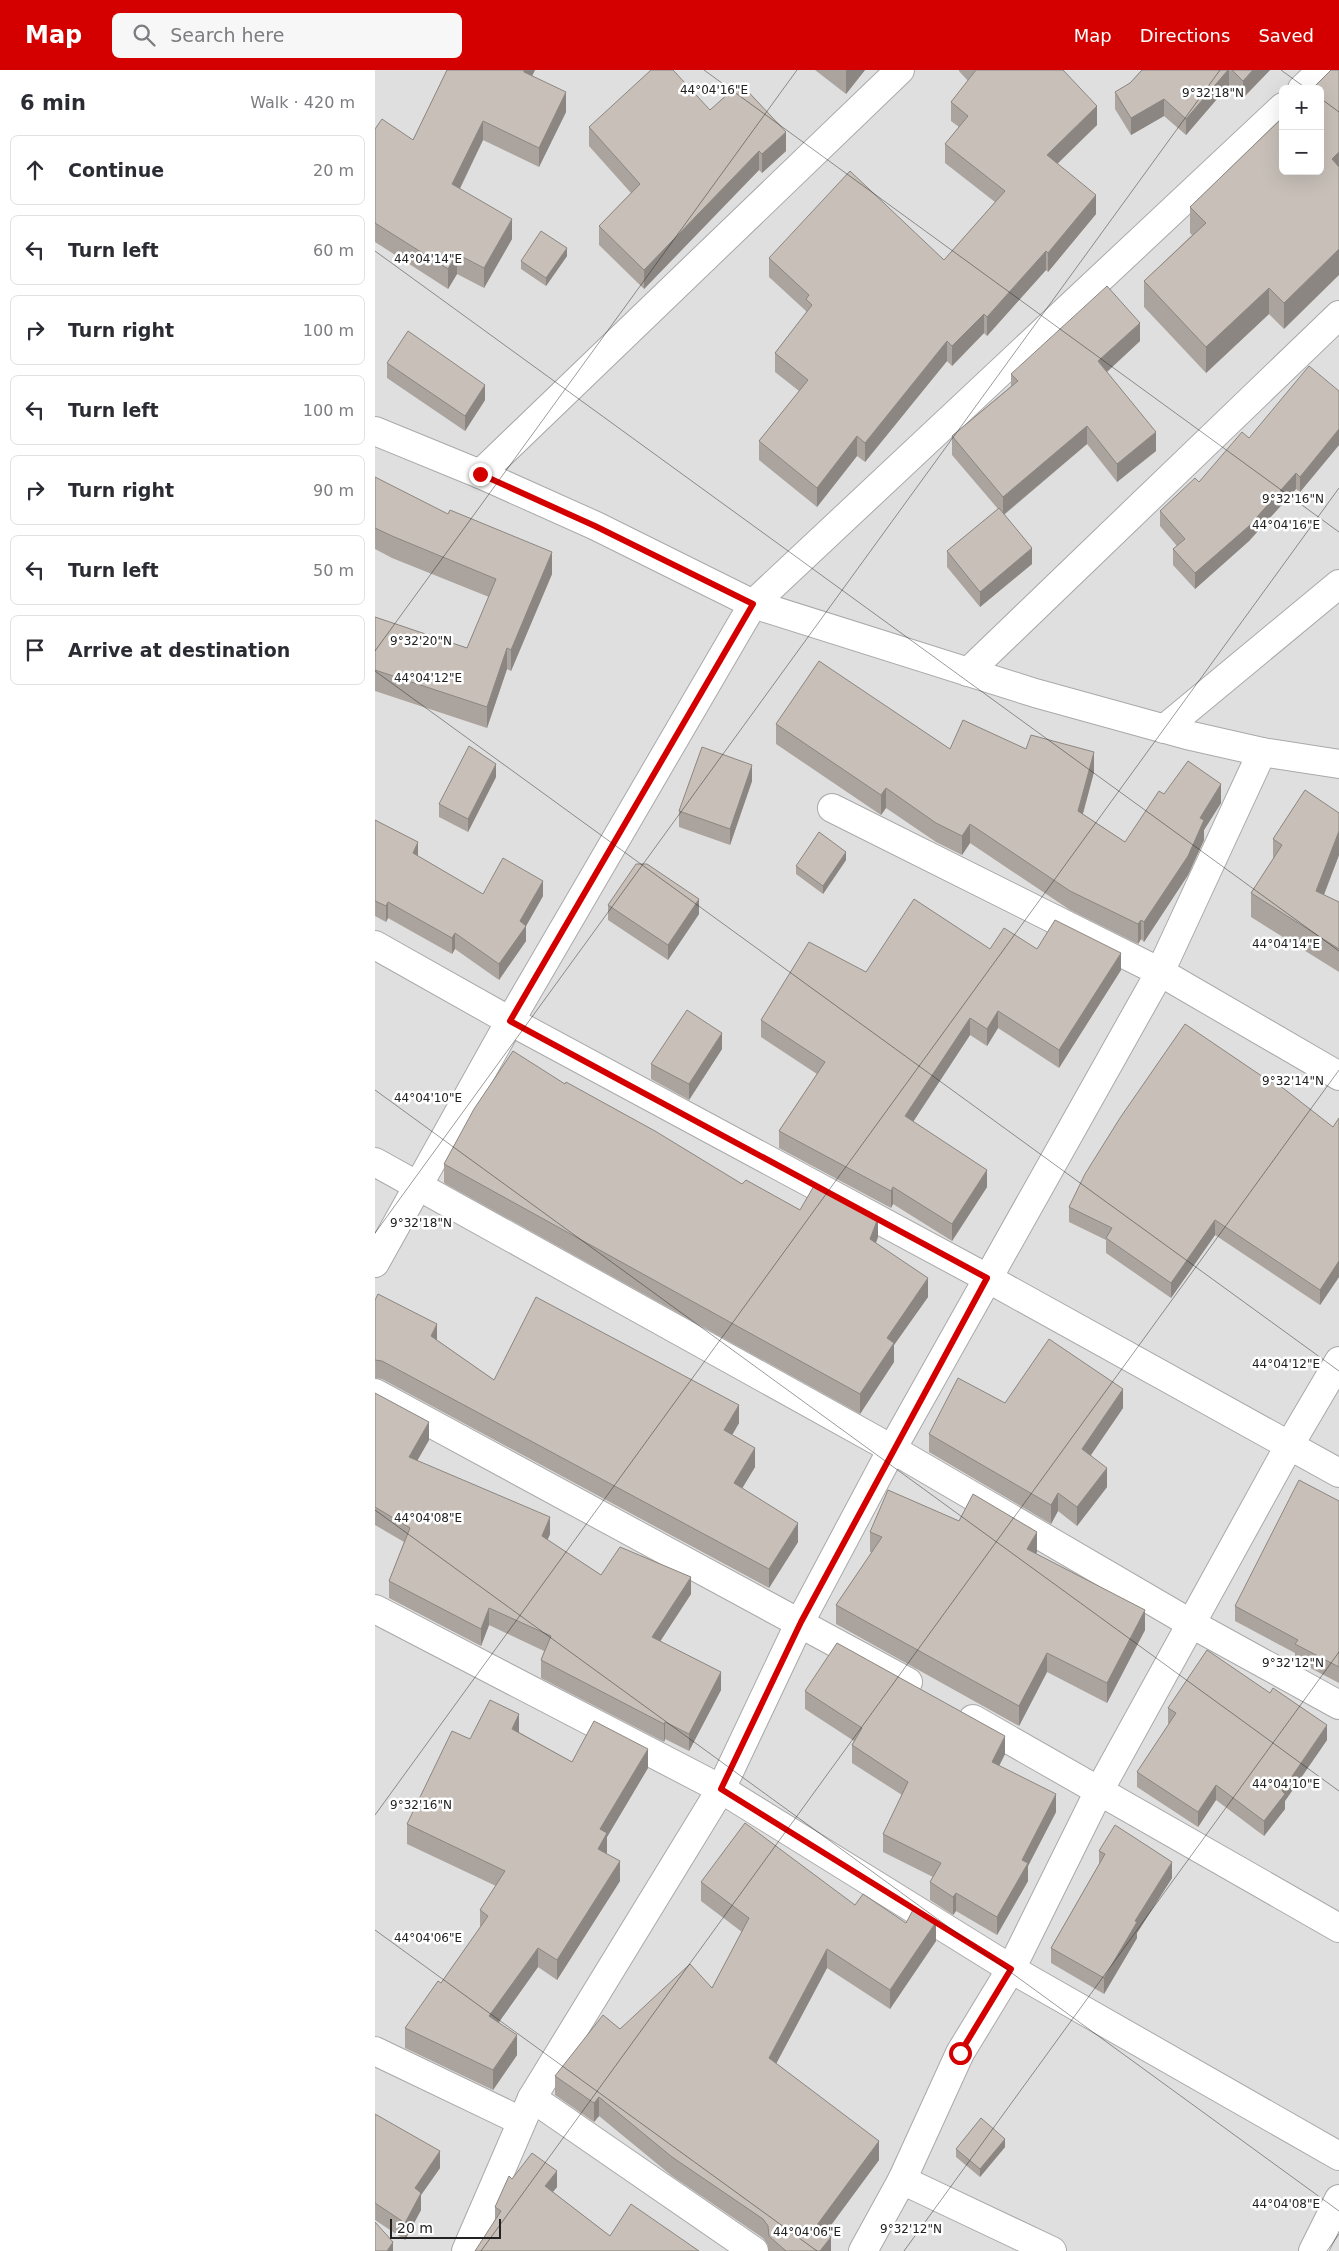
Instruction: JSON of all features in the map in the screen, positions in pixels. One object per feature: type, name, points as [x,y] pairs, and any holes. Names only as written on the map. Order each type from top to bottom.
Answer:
[{"type":"street","points":[[480,474],[900,70]]},
{"type":"street","points":[[1306,85],[1322,70]]},
{"type":"street","points":[[375,1263],[510,1021],[753,604],[1279,111]]},
{"type":"street","points":[[968,672],[1339,315]]},
{"type":"street","points":[[375,431],[480,474],[595,526],[753,604],[1035,693],[1164,729],[1262,752],[1339,764]]},
{"type":"street","points":[[1164,729],[1339,584]]},
{"type":"street","points":[[466,2251],[526,2110],[721,1789],[801,1622],[892,1449],[1161,972],[1262,752]]},
{"type":"street","points":[[832,808],[1161,972],[1339,1076]]},
{"type":"street","points":[[375,945],[510,1021],[987,1278],[1339,1474]]},
{"type":"street","points":[[375,1162],[892,1449],[1190,1623],[1339,1705]]},
{"type":"street","points":[[863,2251],[902,2180],[960,2053],[1011,1969],[1100,1790],[1190,1623],[1339,1361]]},
{"type":"street","points":[[375,1393],[801,1622],[929,1694]]},
{"type":"street","points":[[375,1608],[721,1789],[1011,1969],[1339,2156]]},
{"type":"street","points":[[954,1708],[1339,1928]]},
{"type":"street","points":[[375,2051],[526,2110],[754,2251]]},
{"type":"street","points":[[902,2180],[1052,2251]]},
{"type":"street","points":[[1313,2251],[1339,2199]]},
{"type":"shaded area","points":[[375,70],[1339,70],[1339,2251],[375,2251]]},
{"type":"building","points":[[447,70],[524,70],[524,72],[566,92],[539,148],[483,121],[452,184],[512,219],[484,268],[457,254],[448,269],[375,223],[375,129],[382,119],[413,140]]},
{"type":"building","points":[[651,70],[673,70],[710,110],[740,83],[786,132],[762,154],[759,151],[644,270],[599,226],[640,184],[589,127]]},
{"type":"building","points":[[976,70],[1063,70],[1097,106],[1047,155],[1096,195],[1048,253],[1046,251],[987,317],[984,314],[952,346],[947,341],[865,443],[857,436],[817,488],[759,441],[808,380],[775,353],[812,305],[806,299],[809,295],[769,258],[850,171],[944,260],[1005,191],[945,144],[968,116],[951,102]]},
{"type":"building","points":[[1142,70],[1228,70],[1186,119],[1164,99],[1131,118],[1115,92],[1130,83]]},
{"type":"building","points":[[1232,70],[1253,70],[1243,81]]},
{"type":"building","points":[[1331,70],[1339,70],[1339,152],[1332,159],[1339,167],[1339,249],[1284,303],[1269,288],[1206,347],[1144,281],[1206,223],[1190,207],[1279,121],[1279,175],[1324,175],[1324,85],[1316,85]]},
{"type":"building","points":[[541,231],[567,248],[546,278],[521,261]]},
{"type":"building","points":[[1107,286],[1140,323],[1098,361],[1156,432],[1117,464],[1087,426],[1003,497],[952,436],[1018,381],[1011,374]]},
{"type":"building","points":[[408,331],[485,385],[465,416],[387,363]]},
{"type":"building","points":[[1309,366],[1339,391],[1339,429],[1300,477],[1296,473],[1249,526],[1195,573],[1173,549],[1185,539],[1160,511],[1195,478],[1199,482],[1242,432],[1249,438]]},
{"type":"building","points":[[375,477],[448,514],[450,510],[552,552],[511,650],[507,648],[487,707],[375,670],[375,617],[467,648],[496,579],[375,528]]},
{"type":"building","points":[[999,508],[1032,548],[980,592],[947,551]]},
{"type":"building","points":[[819,661],[950,749],[963,720],[1026,749],[1031,735],[1094,752],[1078,811],[1125,842],[1159,791],[1164,794],[1188,761],[1221,784],[1200,818],[1204,820],[1188,856],[1144,922],[1141,920],[1138,924],[1070,891],[970,824],[962,836],[936,823],[886,788],[881,795],[776,724]]},
{"type":"building","points":[[469,746],[496,764],[468,819],[439,804]]},
{"type":"building","points":[[702,747],[752,765],[730,829],[679,811]]},
{"type":"building","points":[[1305,790],[1339,813],[1339,831],[1316,891],[1339,902],[1339,949],[1251,893],[1282,845],[1273,839]]},
{"type":"building","points":[[375,820],[418,842],[413,853],[483,894],[503,858],[543,881],[520,921],[526,926],[499,964],[455,933],[452,938],[388,902],[386,906],[375,901]]},
{"type":"building","points":[[819,832],[846,852],[823,886],[796,866]]},
{"type":"building","points":[[636,864],[647,864],[699,899],[668,945],[608,905]]},
{"type":"building","points":[[914,899],[990,949],[1004,928],[1037,949],[1055,920],[1121,953],[1059,1050],[998,1011],[987,1029],[970,1018],[905,1116],[987,1170],[952,1224],[893,1187],[891,1191],[779,1131],[825,1062],[761,1020],[809,942],[866,972]]},
{"type":"building","points":[[687,1010],[722,1033],[689,1084],[651,1064]]},
{"type":"building","points":[[1185,1024],[1272,1083],[1274,1081],[1333,1127],[1339,1118],[1339,1261],[1320,1290],[1215,1220],[1171,1283],[1106,1238],[1112,1228],[1069,1207],[1085,1174],[1120,1118]]},
{"type":"building","points":[[513,1051],[565,1084],[566,1082],[655,1131],[742,1184],[746,1180],[800,1210],[815,1184],[878,1218],[870,1239],[928,1278],[887,1338],[894,1343],[860,1394],[444,1164],[474,1109]]},
{"type":"building","points":[[378,1294],[437,1324],[431,1336],[494,1380],[536,1297],[739,1405],[724,1430],[755,1448],[734,1483],[798,1523],[769,1569],[382,1361],[375,1360],[375,1300]]},
{"type":"building","points":[[1049,1339],[1123,1389],[1082,1449],[1107,1468],[1077,1507],[1058,1493],[1051,1505],[929,1434],[958,1378],[1005,1403]]},
{"type":"building","points":[[375,1393],[429,1422],[409,1457],[550,1517],[542,1536],[601,1575],[620,1547],[691,1577],[652,1637],[721,1672],[689,1734],[665,1722],[664,1724],[541,1660],[551,1636],[489,1608],[481,1629],[389,1581],[410,1528],[375,1507]]},
{"type":"building","points":[[1299,1480],[1339,1501],[1339,1667],[1295,1644],[1298,1640],[1235,1606]]},
{"type":"building","points":[[888,1490],[959,1521],[973,1494],[1037,1532],[1027,1549],[1145,1610],[1107,1683],[1047,1653],[1019,1706],[836,1605],[882,1537],[870,1532]]},
{"type":"building","points":[[837,1643],[1005,1736],[992,1762],[1056,1794],[1022,1860],[1028,1863],[997,1917],[956,1893],[953,1897],[930,1882],[941,1863],[883,1834],[908,1782],[852,1745],[862,1728],[805,1691]]},
{"type":"building","points":[[1207,1650],[1270,1693],[1273,1688],[1327,1725],[1282,1791],[1285,1794],[1264,1821],[1216,1785],[1198,1812],[1137,1772],[1176,1713],[1168,1708]]},
{"type":"building","points":[[490,1700],[519,1714],[512,1729],[572,1762],[594,1721],[648,1749],[600,1829],[607,1833],[598,1849],[620,1861],[557,1960],[538,1948],[489,2016],[517,2035],[493,2070],[405,2028],[438,1981],[441,1983],[488,1916],[480,1910],[505,1871],[407,1824],[452,1731],[470,1739]]},
{"type":"building","points":[[745,1823],[855,1905],[863,1894],[906,1923],[914,1908],[936,1922],[890,1990],[827,1949],[769,2058],[879,2141],[817,2225],[831,2237],[820,2251],[786,2251],[769,2236],[768,2226],[763,2219],[672,2157],[599,2097],[594,2103],[555,2076],[603,2015],[620,2029],[690,1964],[712,1988],[749,1918],[701,1882]]},
{"type":"building","points":[[1115,1825],[1172,1862],[1135,1921],[1137,1922],[1104,1978],[1051,1948],[1105,1854],[1099,1851]]},
{"type":"building","points":[[375,2114],[440,2151],[415,2188],[421,2193],[405,2223],[375,2203]]},
{"type":"building","points":[[981,2118],[1005,2139],[980,2169],[956,2149]]},
{"type":"building","points":[[532,2153],[557,2171],[545,2186],[610,2236],[631,2204],[699,2251],[475,2251],[501,2211],[495,2207],[509,2176],[512,2179]]},
{"type":"building","points":[[375,2222],[393,2242],[387,2251],[375,2251]]},
{"type":"route","points":[[480,474],[595,526],[753,604],[510,1021],[987,1278],[892,1449],[801,1622],[721,1789],[1011,1969],[960,2053]]}]
